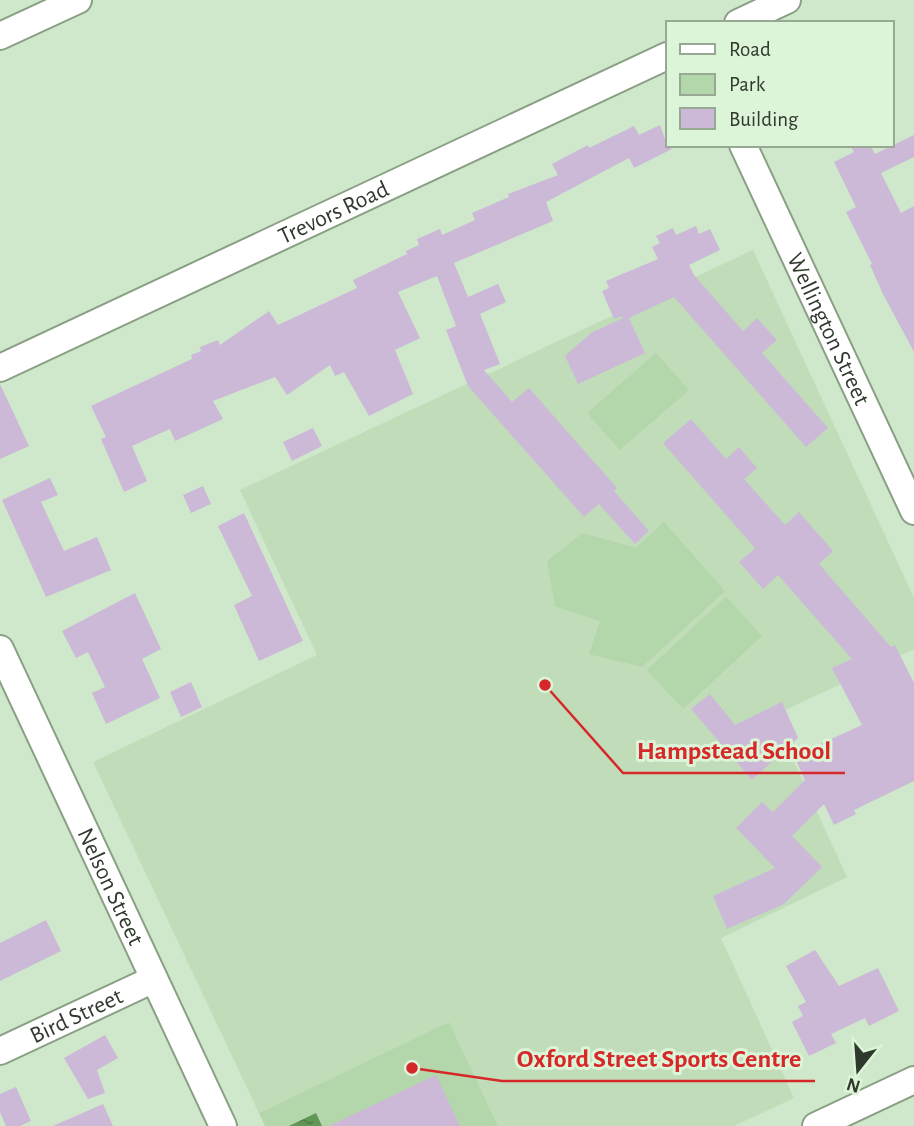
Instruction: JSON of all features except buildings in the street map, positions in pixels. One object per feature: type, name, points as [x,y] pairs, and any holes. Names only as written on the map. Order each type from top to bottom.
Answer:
[{"type":"street","points":[[0,36],[78,0]]},
{"type":"street","points":[[742,21],[787,0]]},
{"type":"street","name":"Trevors Road","points":[[0,368],[666,56]]},
{"type":"street","name":"Wellington Street","points":[[744,147],[914,511]]},
{"type":"street","name":"Nelson Street","points":[[0,649],[223,1126]]},
{"type":"street","name":"Bird Street","points":[[0,1051],[153,979]]},
{"type":"street","points":[[816,1126],[914,1080]]},
{"type":"shaded area","points":[[753,250],[914,598],[914,649],[773,716],[847,877],[721,938],[794,1098],[734,1126],[498,1126],[449,1022],[259,1113],[93,762],[317,655],[240,490]]},
{"type":"green space","points":[[656,353],[689,390],[620,450],[587,413]]},
{"type":"green space","points":[[664,522],[725,591],[642,667],[589,654],[600,621],[555,606],[547,561],[583,533],[636,548]]},
{"type":"green space","points":[[726,597],[762,636],[683,709],[647,670]]},
{"type":"green space","points":[[449,1022],[498,1126],[265,1126],[259,1113]]},
{"type":"water","points":[[316,1113],[322,1126],[289,1126]]},
{"type":"place","name":"Hampstead School","points":[[545,685]]},
{"type":"place","name":"Oxford Street Sports Centre","points":[[412,1068]]}]
